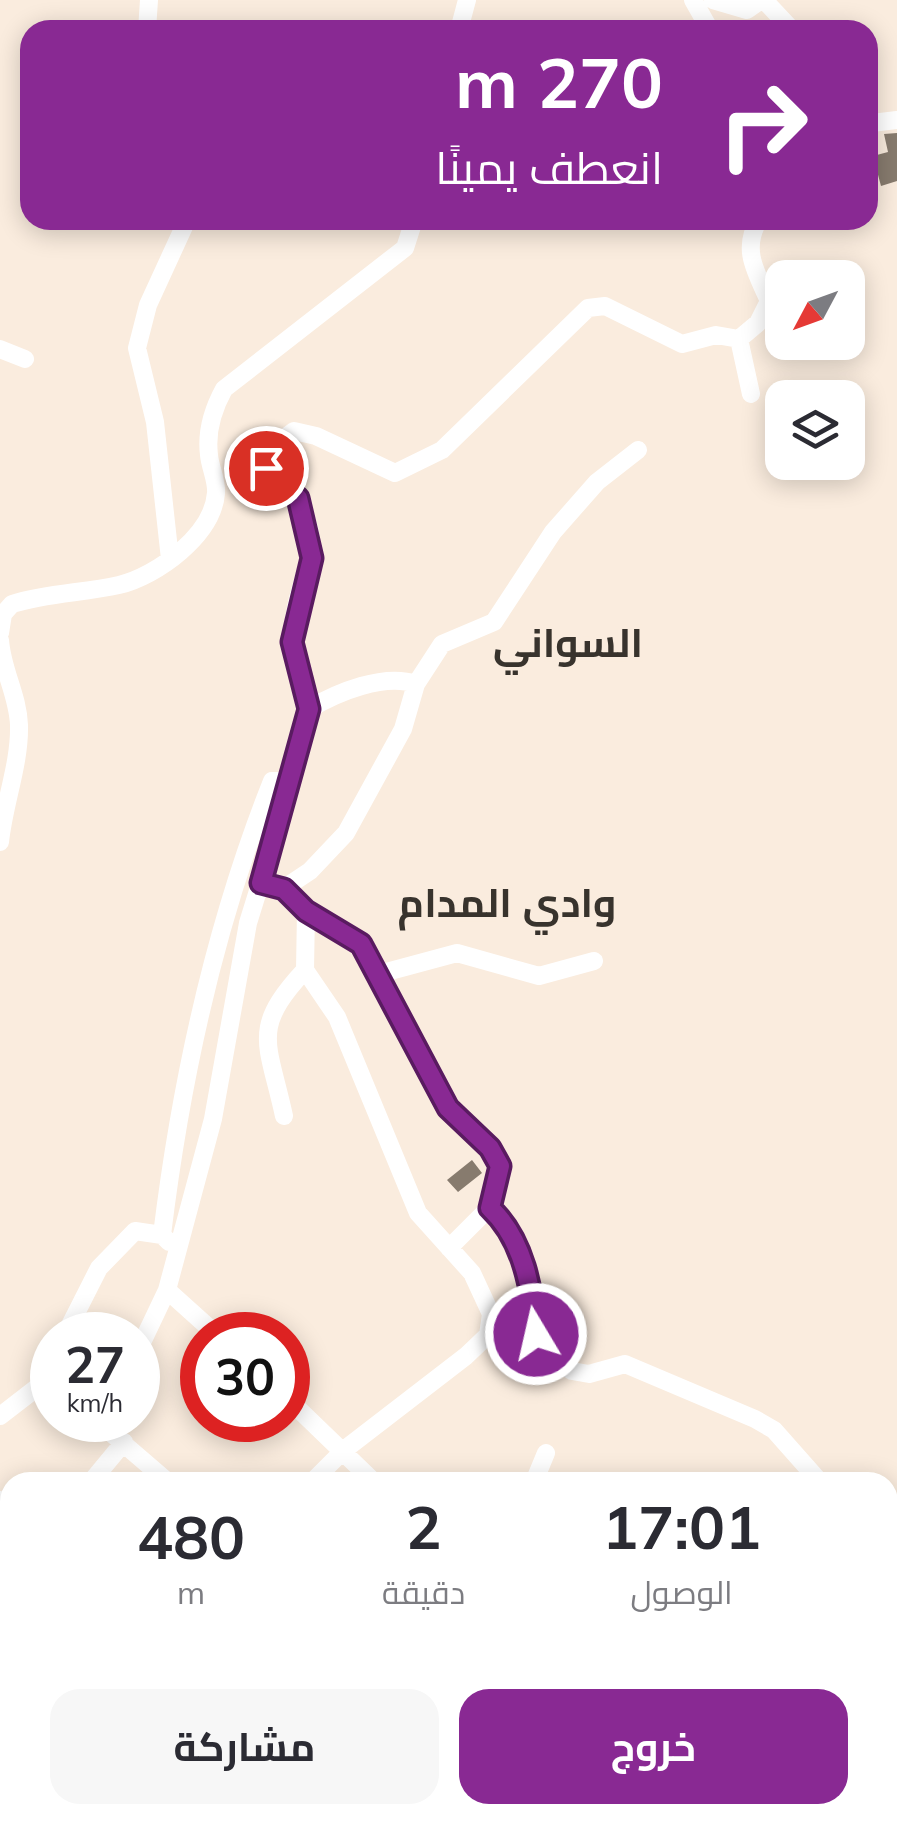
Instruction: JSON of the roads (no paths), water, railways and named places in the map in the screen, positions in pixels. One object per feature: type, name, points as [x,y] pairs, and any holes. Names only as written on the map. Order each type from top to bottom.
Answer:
[{"type":"street","points":[[713,0],[723,7],[747,10],[763,0],[782,20]]},
{"type":"street","points":[[170,559],[155,422],[137,348],[148,305],[182,230]]},
{"type":"street","points":[[0,842],[4,805],[16,764],[18,725],[16,702],[2,667],[3,614],[12,604],[123,584],[170,559],[209,518],[216,492],[208,452],[212,412],[224,389],[405,248],[411,230]]},
{"type":"street","points":[[156,1312],[167,1290],[175,1249],[214,1119],[248,923],[292,781],[309,709],[292,642],[312,558],[298,498],[266,468],[266,452],[294,431],[316,436],[395,472],[442,450],[588,308],[604,306],[682,344],[716,335],[739,339],[758,323],[768,301],[750,256],[749,237],[753,230]]},
{"type":"street","points":[[739,339],[751,394]]},
{"type":"street","points":[[0,349],[24,359]]},
{"type":"street","points":[[284,889],[310,871],[346,834],[404,729],[416,684],[442,644],[494,622],[553,532],[598,482],[638,450]]},
{"type":"street","points":[[309,709],[326,699],[396,678],[416,684]]},
{"type":"street","points":[[162,1235],[185,1072],[225,908],[272,781],[276,777],[292,781]]},
{"type":"street","points":[[261,883],[284,889],[306,911],[361,944],[448,1108],[490,1148],[500,1166],[490,1208],[450,1248]]},
{"type":"street","points":[[306,911],[305,970],[336,1017],[418,1213],[472,1273],[491,1314],[488,1335],[322,1472]]},
{"type":"street","points":[[379,974],[456,953],[540,976],[594,961]]},
{"type":"street","points":[[284,1116],[267,1022],[276,1001],[305,970]]},
{"type":"street","points":[[490,1208],[506,1223],[519,1249],[536,1334],[550,1358],[572,1371],[589,1374],[625,1364],[755,1419],[774,1430],[811,1472]]},
{"type":"street","points":[[77,1312],[99,1268],[135,1231],[162,1235],[175,1249]]},
{"type":"street","points":[[167,1290],[191,1312]]},
{"type":"street","points":[[0,1416],[30,1399]]},
{"type":"street","points":[[310,1419],[365,1472]]},
{"type":"street","points":[[98,1472],[124,1442],[157,1472]]},
{"type":"street","points":[[538,1472],[546,1453]]},
{"type":"district","name":"السواني","points":[[568,643]]},
{"type":"district","name":"وادي المدام","points":[[507,903]]}]
